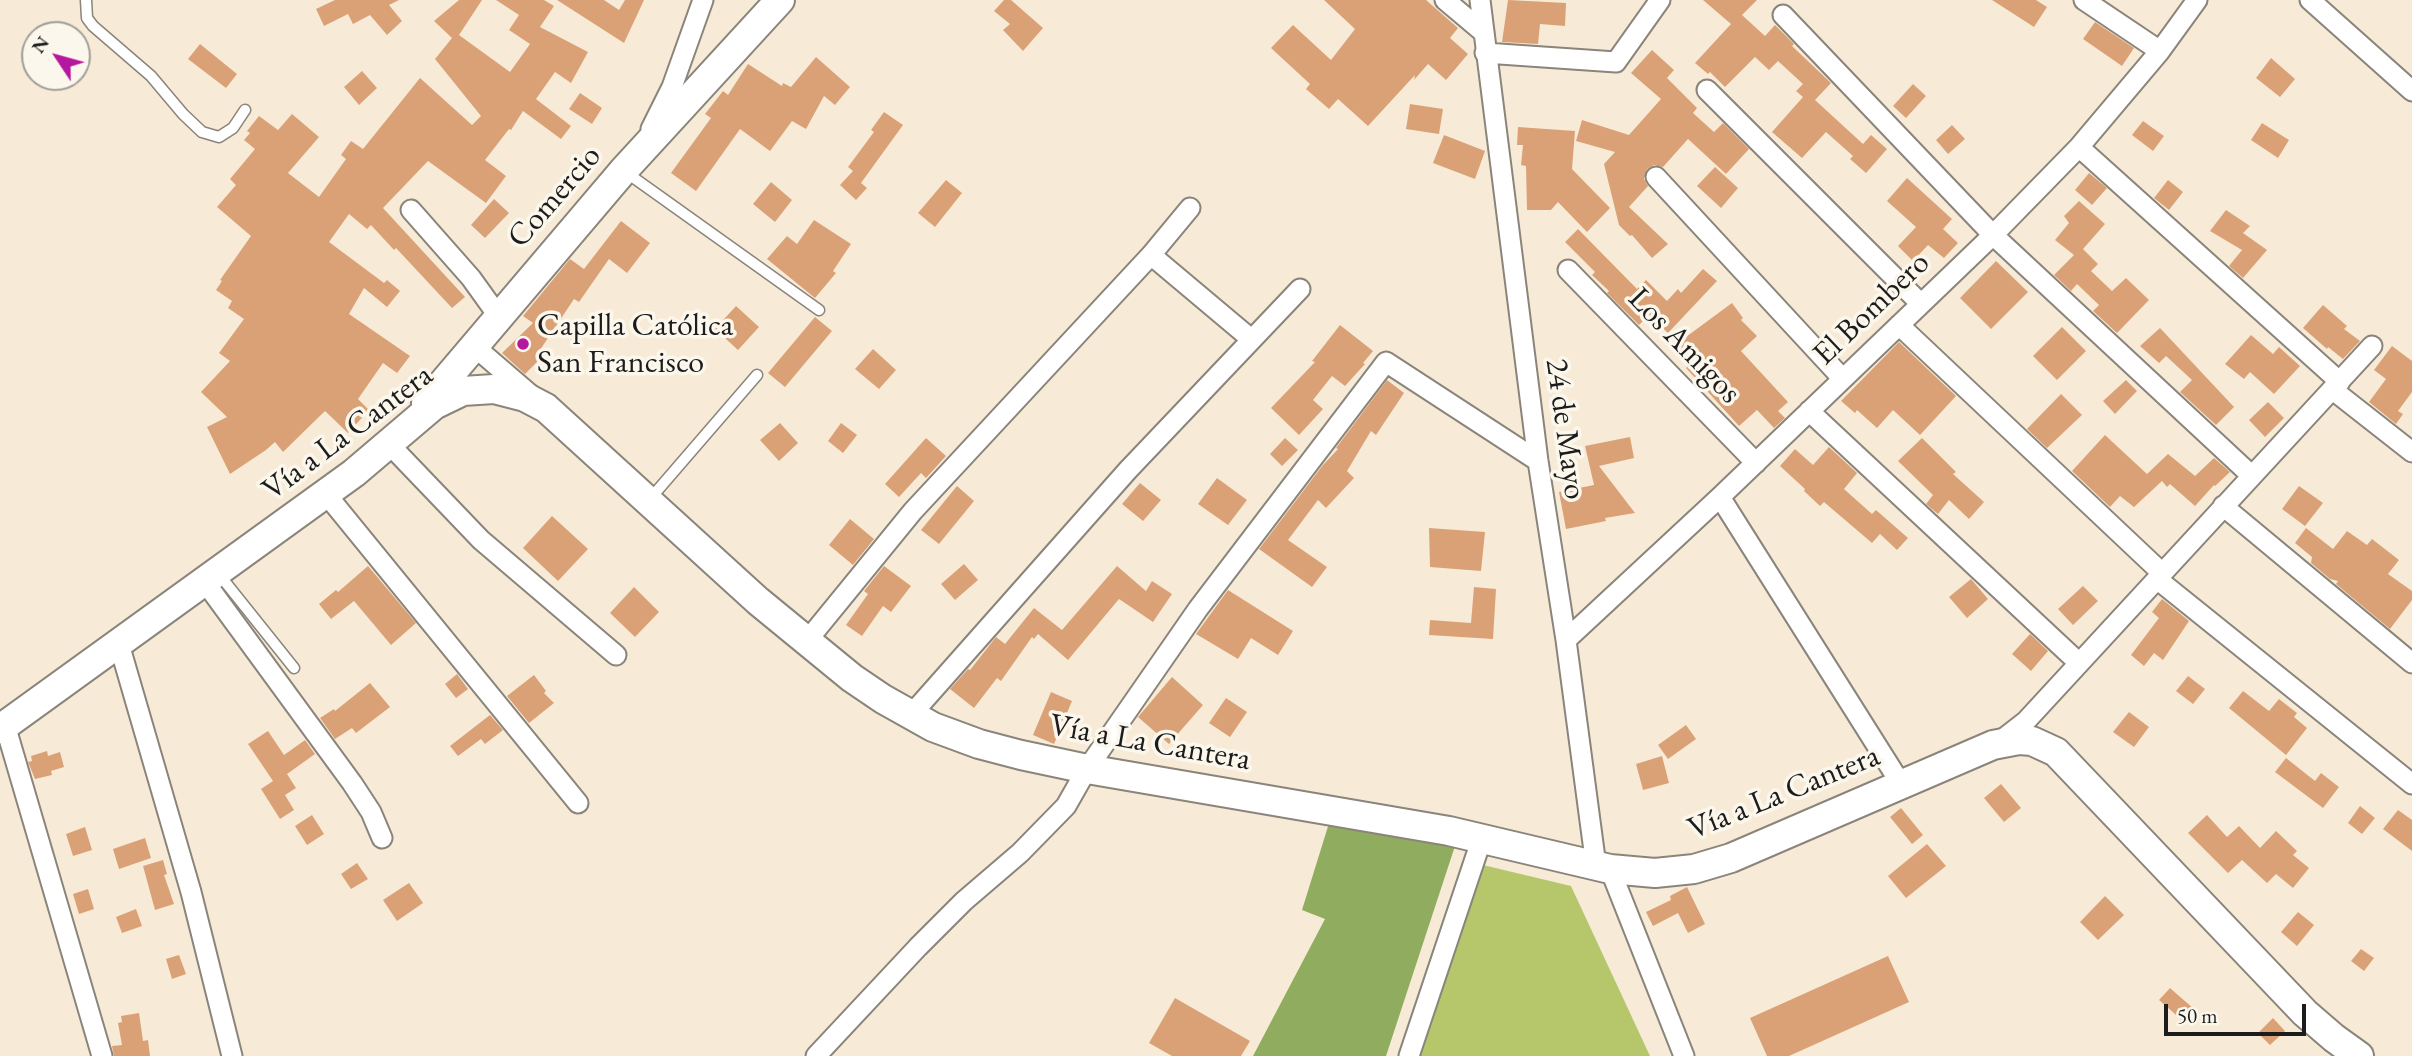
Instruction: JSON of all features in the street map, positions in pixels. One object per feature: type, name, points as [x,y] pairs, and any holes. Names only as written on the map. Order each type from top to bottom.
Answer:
[{"type":"main road","name":"Comercio","points":[[389,444],[623,171],[780,0]]},
{"type":"main road","name":"Vía a La Cantera","points":[[2,727],[326,494],[434,405],[463,391],[479,389],[509,392],[546,408],[806,642],[852,678],[910,716],[979,744],[1087,769],[1482,838],[1603,868],[1655,873],[1712,864],[1993,745],[2020,740],[2032,741],[2056,752],[2298,1006],[2359,1056]]},
{"type":"street","points":[[623,171],[661,111],[676,78],[703,0]]},
{"type":"street","points":[[1445,0],[1483,32]]},
{"type":"street","name":"24 de Mayo","points":[[1480,0],[1538,461],[1603,868],[1684,1056]]},
{"type":"street","points":[[1485,53],[1616,62],[1660,0]]},
{"type":"street","points":[[2084,0],[2160,51]]},
{"type":"street","name":"El Bombero","points":[[1566,640],[1756,463],[1993,235],[2079,147],[2160,51],[2197,0]]},
{"type":"street","points":[[2310,0],[2412,91]]},
{"type":"street","points":[[1783,15],[1993,235],[2252,475]]},
{"type":"street","points":[[690,35],[698,57],[705,62],[721,65]]},
{"type":"street","points":[[1707,90],[1921,304]]},
{"type":"street","points":[[2079,147],[2336,386],[2412,452]]},
{"type":"street","points":[[1656,177],[1842,378]]},
{"type":"street","points":[[806,642],[913,512],[1151,255],[1191,208]]},
{"type":"street","points":[[411,210],[471,278],[499,317]]},
{"type":"street","points":[[1151,255],[1251,339]]},
{"type":"street","name":"Los Amigos","points":[[1568,270],[1756,463]]},
{"type":"street","points":[[910,716],[1128,470],[1300,289]]},
{"type":"street","points":[[1899,325],[2160,576],[2412,783]]},
{"type":"street","points":[[1993,745],[2026,720],[2372,346]]},
{"type":"street","points":[[474,347],[546,408]]},
{"type":"street","points":[[816,1056],[964,901],[1020,853],[1066,806],[1087,769],[1198,609],[1387,362],[1538,461]]},
{"type":"street","points":[[1809,411],[2079,663]]},
{"type":"street","points":[[389,444],[481,540],[616,655]]},
{"type":"street","points":[[326,494],[578,803]]},
{"type":"street","points":[[1720,497],[1901,784]]},
{"type":"street","points":[[2223,506],[2412,663]]},
{"type":"street","points":[[211,577],[352,783],[371,812],[382,838]]},
{"type":"street","points":[[119,644],[191,892],[232,1056]]},
{"type":"street","points":[[2026,720],[2056,752]]},
{"type":"street","points":[[2,727],[102,1056]]},
{"type":"street","points":[[1409,1056],[1482,838]]},
{"type":"lane","points":[[86,0],[87,18],[93,26],[151,76],[202,132],[219,137],[233,128],[245,110]]},
{"type":"lane","points":[[623,171],[819,310]]},
{"type":"lane","points":[[649,500],[757,375]]},
{"type":"lane","points":[[211,577],[294,668]]},
{"type":"green space","points":[[1330,820],[1456,843],[1386,1056],[1253,1056],[1325,919],[1302,910]]},
{"type":"green space","points":[[1483,865],[1571,886],[1650,1056],[1419,1056]]},
{"type":"building","points":[[335,0],[399,0],[389,5],[402,21],[387,35],[370,15],[353,24],[348,14],[324,26],[316,9]]},
{"type":"building","points":[[459,0],[482,0],[459,35],[510,72],[530,44],[509,30],[519,15],[496,0],[544,0],[554,6],[540,27],[588,52],[571,83],[555,72],[536,99],[571,126],[561,139],[523,111],[511,130],[509,129],[485,160],[506,176],[486,203],[428,161],[383,208],[465,297],[452,308],[371,225],[367,229],[349,214],[329,242],[384,283],[387,280],[400,291],[387,307],[364,288],[349,314],[410,356],[397,373],[383,363],[358,399],[369,410],[348,433],[325,411],[283,452],[275,442],[230,474],[207,427],[227,417],[201,392],[230,361],[219,353],[244,319],[228,308],[232,301],[216,290],[251,236],[217,207],[236,185],[230,179],[255,149],[244,140],[250,133],[247,131],[259,116],[278,130],[292,114],[319,137],[288,173],[319,197],[346,159],[341,155],[351,141],[363,149],[420,78],[472,125],[481,116],[435,59],[452,38],[434,21]]},
{"type":"building","points":[[557,0],[604,0],[619,10],[625,0],[644,0],[624,43]]},
{"type":"building","points":[[1004,0],[1011,0],[1043,28],[1023,51],[1003,30],[1010,24],[994,11]]},
{"type":"building","points":[[1324,0],[1426,0],[1458,28],[1450,38],[1468,54],[1446,80],[1428,64],[1368,126],[1338,99],[1329,109],[1306,89],[1310,84],[1271,48],[1293,25],[1331,60],[1355,29]]},
{"type":"building","points":[[1508,0],[1566,3],[1565,26],[1540,24],[1538,44],[1502,42]]},
{"type":"building","points":[[1703,0],[1757,0],[1742,15],[1765,36],[1775,25],[1794,44],[1792,46],[1831,83],[1815,100],[1863,144],[1871,135],[1887,149],[1866,173],[1850,159],[1853,156],[1826,132],[1802,158],[1772,132],[1803,97],[1796,91],[1803,84],[1778,61],[1769,70],[1755,57],[1725,87],[1710,72],[1708,74],[1695,63],[1731,24]]},
{"type":"building","points":[[1992,0],[2036,0],[2047,7],[2034,27]]},
{"type":"building","points":[[2095,22],[2134,48],[2122,66],[2083,39]]},
{"type":"building","points":[[200,44],[237,74],[226,88],[188,59]]},
{"type":"building","points":[[1652,50],[1674,70],[1667,78],[1697,108],[1693,113],[1714,132],[1723,123],[1749,149],[1726,174],[1688,139],[1663,167],[1654,165],[1647,169],[1644,179],[1648,186],[1629,207],[1668,244],[1652,258],[1632,235],[1619,225],[1604,164],[1615,152],[1576,141],[1582,120],[1629,135],[1661,99],[1631,73]]},
{"type":"building","points":[[816,57],[850,87],[835,105],[824,96],[806,129],[792,121],[770,151],[740,129],[696,191],[671,173],[711,118],[705,114],[723,91],[728,95],[748,64],[782,86],[783,83],[791,87]]},
{"type":"building","points":[[2271,58],[2295,79],[2280,97],[2256,78]]},
{"type":"building","points":[[362,71],[377,88],[359,105],[344,87]]},
{"type":"building","points":[[1913,84],[1926,96],[1906,118],[1893,106]]},
{"type":"building","points":[[580,93],[602,108],[592,124],[569,109]]},
{"type":"building","points":[[1410,104],[1443,109],[1439,134],[1406,129]]},
{"type":"building","points":[[884,112],[903,125],[861,183],[867,188],[856,200],[840,185],[853,171],[848,167],[874,132],[871,130]]},
{"type":"building","points":[[2143,121],[2164,136],[2153,151],[2132,135]]},
{"type":"building","points":[[2262,123],[2289,140],[2278,158],[2251,140]]},
{"type":"building","points":[[1952,125],[1965,139],[1948,154],[1936,140]]},
{"type":"building","points":[[1518,127],[1575,131],[1572,169],[1610,208],[1587,232],[1558,202],[1551,210],[1527,210],[1526,166],[1521,165],[1523,145],[1517,145]]},
{"type":"building","points":[[1444,135],[1485,151],[1475,179],[1433,163]]},
{"type":"building","points":[[1715,167],[1738,188],[1721,208],[1697,186]]},
{"type":"building","points":[[2089,173],[2107,188],[2092,205],[2075,190]]},
{"type":"building","points":[[1907,178],[1952,219],[1943,229],[1958,243],[1944,258],[1928,245],[1913,261],[1898,246],[1916,227],[1887,201]]},
{"type":"building","points":[[946,180],[962,193],[935,227],[918,213]]},
{"type":"building","points":[[2168,180],[2183,192],[2169,210],[2154,198]]},
{"type":"building","points":[[771,182],[792,200],[775,222],[753,204]]},
{"type":"building","points":[[494,199],[509,213],[485,238],[471,225]]},
{"type":"building","points":[[2079,201],[2105,224],[2083,249],[2098,264],[2091,271],[2112,291],[2126,278],[2149,300],[2117,333],[2093,311],[2099,305],[2077,284],[2071,291],[2054,275],[2074,255],[2055,240],[2069,223],[2064,216]]},
{"type":"building","points":[[2226,210],[2250,226],[2243,233],[2267,250],[2243,278],[2229,266],[2242,250],[2210,231]]},
{"type":"building","points":[[814,220],[851,244],[833,271],[836,273],[815,298],[767,259],[787,236],[797,244]]},
{"type":"building","points":[[621,221],[650,243],[627,273],[609,259],[579,302],[574,299],[540,350],[544,355],[525,374],[502,353],[533,323],[523,316],[570,259],[584,269]]},
{"type":"building","points":[[1578,229],[1637,289],[1646,280],[1667,301],[1678,289],[1681,293],[1703,269],[1717,281],[1668,333],[1649,315],[1639,325],[1607,293],[1609,291],[1592,275],[1595,272],[1565,242]]},
{"type":"building","points":[[1996,261],[2028,292],[1991,329],[1960,298]]},
{"type":"building","points":[[1732,303],[1743,318],[1741,320],[1757,336],[1741,351],[1788,402],[1778,411],[1785,418],[1774,428],[1757,410],[1739,426],[1686,368],[1690,364],[1671,348]]},
{"type":"building","points":[[2323,305],[2347,326],[2344,329],[2360,341],[2343,359],[2303,328]]},
{"type":"building","points":[[736,306],[759,327],[738,350],[715,329]]},
{"type":"building","points":[[815,317],[832,331],[785,387],[768,373]]},
{"type":"building","points":[[1340,325],[1373,351],[1345,386],[1332,376],[1313,400],[1323,409],[1299,435],[1271,408],[1315,362],[1312,361]]},
{"type":"building","points":[[2062,327],[2086,351],[2057,380],[2033,356]]},
{"type":"building","points":[[2160,328],[2234,407],[2216,425],[2180,392],[2192,380],[2166,356],[2159,363],[2140,346]]},
{"type":"building","points":[[2251,335],[2273,354],[2279,347],[2300,366],[2274,394],[2250,372],[2244,379],[2225,364]]},
{"type":"building","points":[[1899,342],[1956,396],[1920,435],[1893,410],[1877,428],[1857,410],[1855,413],[1841,401]]},
{"type":"building","points":[[2392,346],[2412,361],[2412,392],[2398,411],[2403,414],[2396,424],[2369,402],[2386,379],[2374,370]]},
{"type":"building","points":[[873,349],[896,370],[879,389],[855,369]]},
{"type":"building","points":[[1387,380],[1404,393],[1376,435],[1371,431],[1347,471],[1354,478],[1326,508],[1318,500],[1288,540],[1327,567],[1312,587],[1259,549],[1338,449],[1336,448]]},
{"type":"building","points":[[2126,380],[2137,391],[2115,414],[2103,401]]},
{"type":"building","points":[[2061,394],[2082,415],[2047,448],[2027,429]]},
{"type":"building","points":[[2268,402],[2284,418],[2265,437],[2249,420]]},
{"type":"building","points":[[780,423],[798,443],[779,461],[760,440]]},
{"type":"building","points":[[841,423],[857,435],[843,453],[828,441]]},
{"type":"building","points":[[2105,435],[2147,474],[2168,454],[2195,476],[2214,458],[2230,472],[2195,506],[2170,484],[2167,487],[2162,481],[2134,507],[2120,496],[2110,507],[2072,471]]},
{"type":"building","points":[[1630,437],[1634,458],[1599,466],[1635,513],[1566,529],[1559,492],[1594,485],[1585,446]]},
{"type":"building","points":[[926,438],[946,456],[926,478],[921,473],[899,497],[885,484]]},
{"type":"building","points":[[1285,438],[1298,450],[1282,466],[1270,454]]},
{"type":"building","points":[[1922,438],[1956,472],[1953,474],[1984,502],[1969,519],[1949,500],[1938,514],[1926,504],[1933,495],[1898,461]]},
{"type":"building","points":[[1829,447],[1857,473],[1844,489],[1872,514],[1876,510],[1908,538],[1897,550],[1880,534],[1872,543],[1824,502],[1820,506],[1780,466],[1795,449],[1813,465]]},
{"type":"building","points":[[1217,478],[1247,500],[1228,525],[1198,504]]},
{"type":"building","points":[[1140,483],[1161,500],[1143,521],[1122,504]]},
{"type":"building","points":[[957,486],[974,501],[939,544],[921,530]]},
{"type":"building","points":[[2299,486],[2323,503],[2305,526],[2282,509]]},
{"type":"building","points":[[552,516],[588,549],[558,581],[523,548]]},
{"type":"building","points":[[850,519],[874,539],[853,565],[829,545]]},
{"type":"building","points":[[1429,528],[1485,532],[1481,571],[1430,567]]},
{"type":"building","points":[[2306,528],[2333,549],[2347,531],[2367,545],[2372,539],[2399,560],[2388,574],[2412,591],[2412,600],[2390,629],[2336,584],[2338,581],[2330,579],[2311,563],[2312,557],[2295,543]]},
{"type":"building","points":[[964,564],[978,580],[955,600],[941,584]]},
{"type":"building","points":[[368,566],[416,623],[391,645],[354,601],[331,619],[319,604],[336,590],[338,592]]},
{"type":"building","points":[[884,566],[911,586],[891,612],[883,606],[862,636],[846,625],[868,594],[864,591]]},
{"type":"building","points":[[1117,566],[1146,591],[1152,581],[1172,594],[1153,622],[1119,599],[1068,660],[1038,634],[1034,639],[1032,637],[1001,681],[997,678],[974,708],[950,689],[968,669],[970,670],[996,637],[1005,644],[1034,608],[1062,630]]},
{"type":"building","points":[[1971,579],[1988,599],[1967,618],[1949,597]]},
{"type":"building","points":[[2083,586],[2098,601],[2073,625],[2058,609]]},
{"type":"building","points":[[634,587],[659,612],[635,637],[610,613]]},
{"type":"building","points":[[1474,587],[1496,589],[1493,639],[1429,635],[1430,620],[1471,623]]},
{"type":"building","points":[[1228,590],[1293,631],[1278,655],[1251,638],[1238,659],[1196,634]]},
{"type":"building","points":[[2162,599],[2189,621],[2163,660],[2154,653],[2144,666],[2131,655],[2159,618],[2152,612]]},
{"type":"building","points":[[2030,634],[2048,651],[2031,671],[2012,654]]},
{"type":"building","points":[[457,674],[468,689],[456,698],[445,684]]},
{"type":"building","points":[[534,675],[546,691],[544,693],[554,703],[529,723],[507,696]]},
{"type":"building","points":[[2188,676],[2205,689],[2193,704],[2176,691]]},
{"type":"building","points":[[1172,677],[1203,705],[1169,744],[1138,717]]},
{"type":"building","points":[[370,683],[390,707],[356,733],[352,728],[335,739],[320,718],[334,709],[335,711]]},
{"type":"building","points":[[2243,691],[2269,711],[2279,699],[2297,713],[2294,717],[2307,728],[2286,755],[2229,708]]},
{"type":"building","points":[[1051,692],[1072,701],[1054,744],[1033,735]]},
{"type":"building","points":[[1226,698],[1247,712],[1230,737],[1209,723]]},
{"type":"building","points":[[2129,712],[2149,727],[2134,747],[2113,732]]},
{"type":"building","points":[[490,715],[503,730],[485,744],[481,739],[458,756],[450,746]]},
{"type":"building","points":[[1686,725],[1696,739],[1668,759],[1658,745]]},
{"type":"building","points":[[268,731],[284,755],[305,740],[315,754],[287,774],[296,788],[285,795],[294,810],[280,819],[261,789],[273,781],[248,744]]},
{"type":"building","points":[[47,751],[48,756],[60,752],[64,767],[51,771],[52,775],[35,779],[28,762],[32,761],[31,756]]},
{"type":"building","points":[[1662,756],[1669,783],[1643,790],[1636,764]]},
{"type":"building","points":[[2286,758],[2315,781],[2321,773],[2339,787],[2323,808],[2275,772]]},
{"type":"building","points":[[2001,784],[2021,808],[2004,822],[1984,798]]},
{"type":"building","points":[[2360,806],[2375,818],[2362,834],[2348,823]]},
{"type":"building","points":[[1901,808],[1923,835],[1912,844],[1890,817]]},
{"type":"building","points":[[2398,810],[2412,820],[2412,851],[2383,829]]},
{"type":"building","points":[[312,815],[324,834],[307,845],[295,826]]},
{"type":"building","points":[[2207,815],[2227,837],[2239,826],[2260,848],[2276,831],[2297,851],[2293,855],[2309,868],[2293,888],[2276,874],[2267,883],[2242,860],[2228,873],[2188,833]]},
{"type":"building","points":[[85,827],[92,850],[73,856],[66,834]]},
{"type":"building","points":[[145,838],[151,858],[119,869],[113,849]]},
{"type":"building","points":[[1927,844],[1946,866],[1906,898],[1888,876]]},
{"type":"building","points":[[163,860],[167,874],[164,875],[174,904],[155,910],[143,866]]},
{"type":"building","points":[[357,863],[368,879],[351,889],[341,874]]},
{"type":"building","points":[[409,883],[423,903],[397,921],[383,900]]},
{"type":"building","points":[[1687,887],[1705,924],[1688,933],[1678,913],[1653,926],[1646,912],[1671,900],[1670,896]]},
{"type":"building","points":[[88,889],[94,909],[79,914],[73,894]]},
{"type":"building","points":[[2105,896],[2124,915],[2098,940],[2080,922]]},
{"type":"building","points":[[136,909],[142,926],[122,933],[116,917]]},
{"type":"building","points":[[2298,912],[2314,925],[2297,946],[2281,932]]},
{"type":"building","points":[[2361,949],[2374,958],[2364,971],[2351,961]]},
{"type":"building","points":[[179,955],[186,974],[172,979],[166,959]]},
{"type":"building","points":[[1888,956],[1909,1002],[1789,1056],[1767,1056],[1750,1018]]},
{"type":"building","points":[[2170,988],[2194,1009],[2183,1021],[2159,1000]]},
{"type":"building","points":[[1175,998],[1250,1041],[1241,1056],[1172,1056],[1149,1043]]},
{"type":"building","points":[[139,1013],[143,1041],[148,1040],[150,1056],[114,1056],[112,1046],[122,1045],[118,1023],[122,1022],[121,1016]]},
{"type":"building","points":[[2273,1018],[2285,1031],[2270,1045],[2258,1033]]},
{"type":"place","name":"Capilla Católica San Francisco","points":[[523,344]]}]
